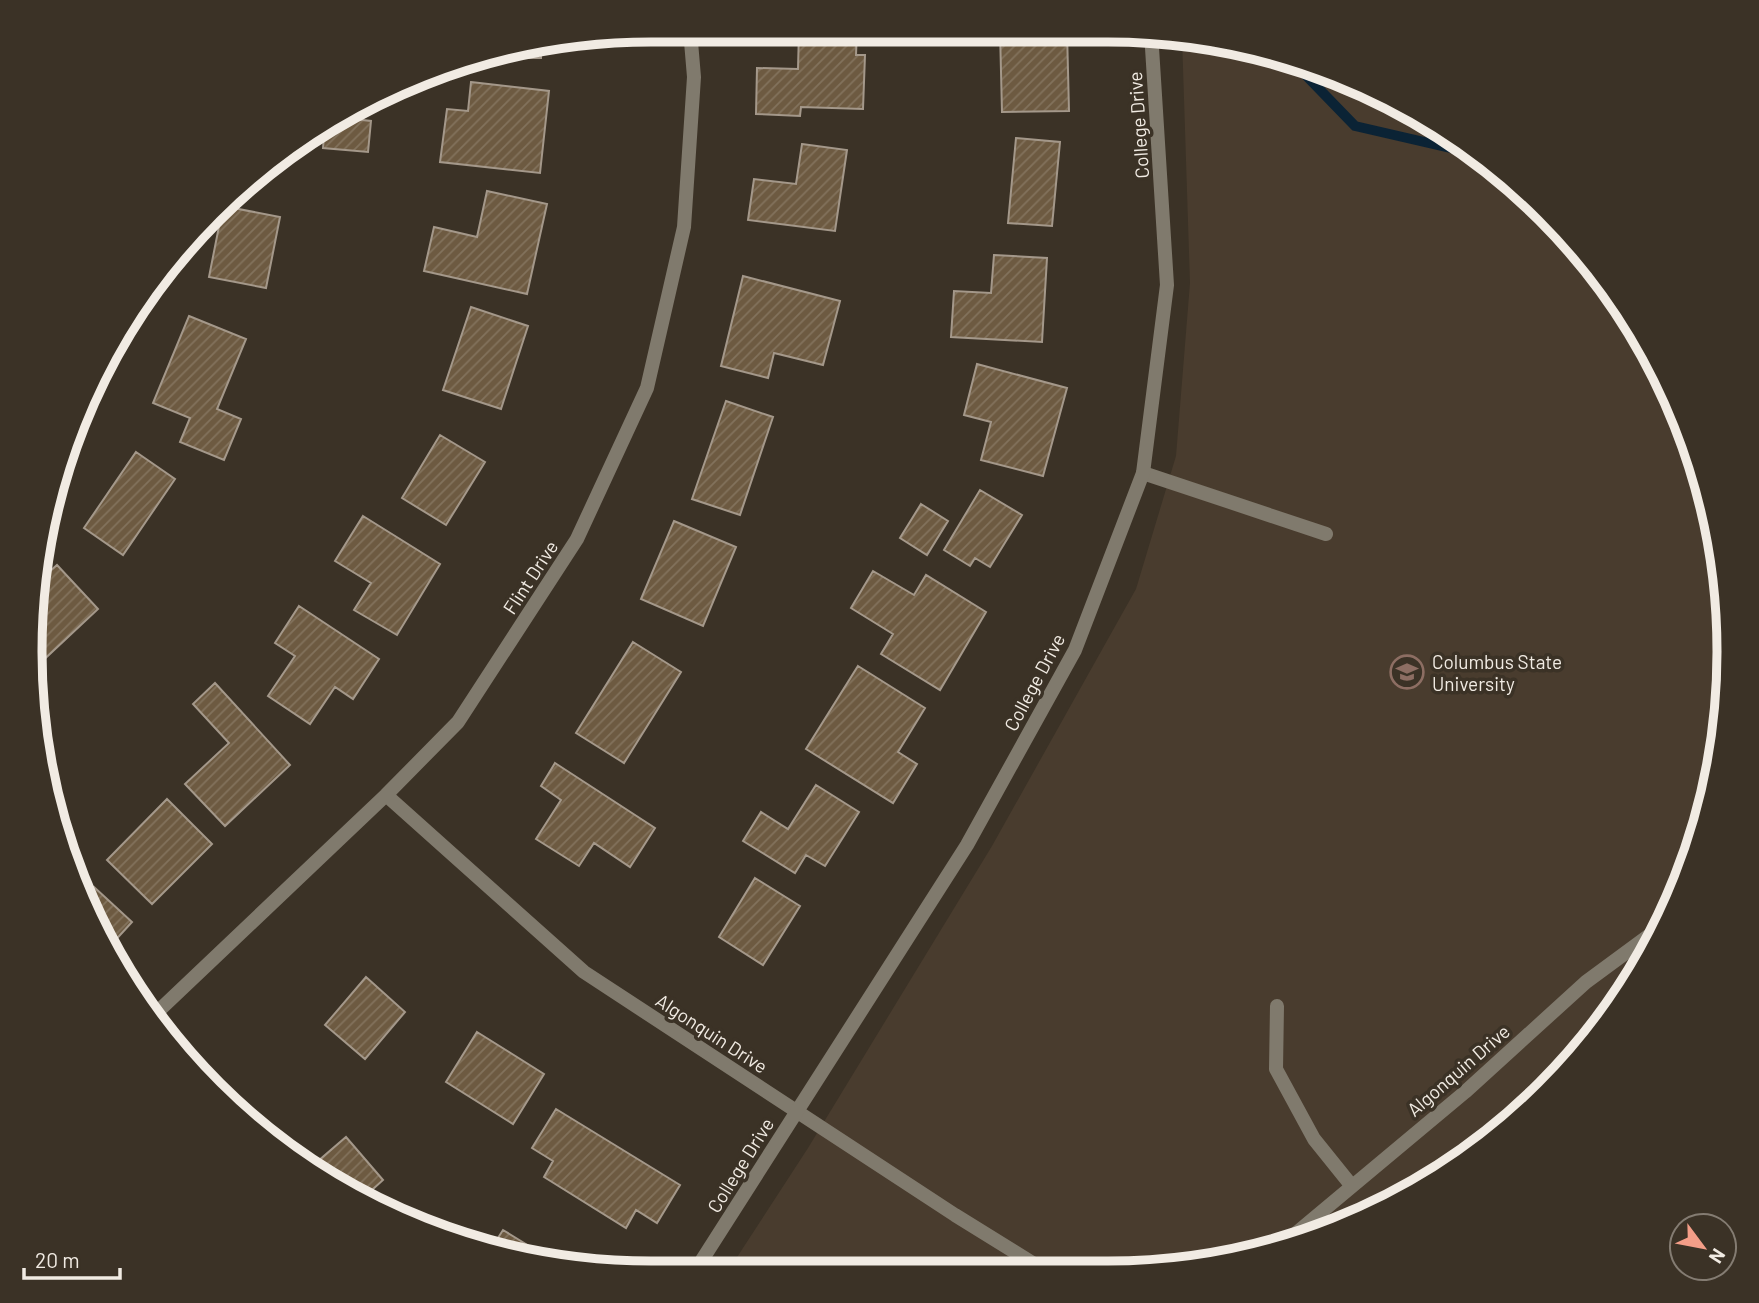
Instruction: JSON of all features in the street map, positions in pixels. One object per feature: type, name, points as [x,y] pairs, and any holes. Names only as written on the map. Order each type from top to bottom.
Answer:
[{"type":"street","name":"Flint Drive","points":[[159,1010],[386,795],[458,722],[577,539],[647,388],[684,227],[694,77],[691,42]]},
{"type":"street","name":"College Drive","points":[[701,1261],[967,845],[1075,650],[1143,473],[1167,285],[1152,43]]},
{"type":"street","points":[[1143,473],[1326,534]]},
{"type":"street","name":"Algonquin Drive","points":[[386,795],[584,972],[945,1209],[1029,1261]]},
{"type":"street","name":"Algonquin Drive","points":[[1297,1231],[1465,1092],[1586,982],[1644,939]]},
{"type":"street","points":[[1277,1006],[1276,1069],[1314,1139],[1351,1185]]},
{"type":"shaded area","name":"Columbus State University","points":[[1182,47],[1226,54],[1303,74],[1341,88],[1412,124],[1479,168],[1509,193],[1566,250],[1591,280],[1635,347],[1671,418],[1696,494],[1712,572],[1717,652],[1712,731],[1696,809],[1671,885],[1635,956],[1614,990],[1591,1023],[1538,1082],[1479,1135],[1446,1158],[1377,1198],[1341,1215],[1265,1240],[1187,1256],[1147,1260],[735,1261],[808,1148],[992,846],[1136,589],[1176,456],[1190,283]]},
{"type":"building","points":[[799,42],[857,42],[856,55],[865,55],[863,109],[801,107],[800,116],[756,114],[757,68],[798,69]]},
{"type":"building","points":[[1000,42],[1067,42],[1069,111],[1002,112]]},
{"type":"building","points":[[541,53],[541,58],[516,58]]},
{"type":"building","points":[[471,82],[549,91],[540,173],[440,162],[447,109],[468,111]]},
{"type":"building","points":[[356,119],[371,121],[368,152],[323,148],[324,138],[347,124]]},
{"type":"building","points":[[1016,138],[1060,142],[1052,226],[1008,223]]},
{"type":"building","points":[[802,144],[847,150],[835,231],[748,220],[754,179],[796,184]]},
{"type":"building","points":[[487,191],[547,204],[527,294],[424,271],[434,227],[477,237]]},
{"type":"building","points":[[234,208],[280,217],[266,288],[209,277],[220,222]]},
{"type":"building","points":[[994,255],[1047,258],[1042,342],[951,337],[954,291],[991,293]]},
{"type":"building","points":[[743,276],[840,301],[823,365],[774,353],[768,378],[721,366]]},
{"type":"building","points":[[471,307],[528,326],[501,409],[443,390]]},
{"type":"building","points":[[189,316],[246,339],[217,409],[241,419],[224,460],[180,442],[190,418],[153,403]]},
{"type":"building","points":[[977,364],[1067,388],[1043,476],[981,460],[991,422],[964,415]]},
{"type":"building","points":[[726,401],[773,417],[740,515],[692,499]]},
{"type":"building","points":[[440,435],[485,462],[446,525],[402,498]]},
{"type":"building","points":[[136,452],[175,479],[123,555],[84,528]]},
{"type":"building","points":[[980,490],[1022,515],[990,567],[975,558],[970,566],[944,550]]},
{"type":"building","points":[[921,504],[948,521],[927,555],[900,538]]},
{"type":"building","points":[[363,516],[440,564],[397,635],[354,610],[371,583],[335,561]]},
{"type":"building","points":[[674,521],[736,547],[703,626],[641,599]]},
{"type":"building","points":[[57,565],[98,609],[42,661],[43,612],[47,574]]},
{"type":"building","points":[[873,571],[914,595],[926,575],[986,612],[940,690],[881,654],[893,634],[851,608]]},
{"type":"building","points":[[299,606],[379,659],[353,699],[335,687],[310,724],[268,696],[295,656],[275,643]]},
{"type":"building","points":[[633,642],[681,672],[624,763],[576,733]]},
{"type":"building","points":[[858,666],[925,708],[898,752],[917,764],[893,803],[806,749]]},
{"type":"building","points":[[215,683],[290,765],[225,826],[185,784],[229,743],[193,704]]},
{"type":"building","points":[[555,763],[655,828],[630,867],[594,843],[579,866],[536,839],[561,800],[541,786]]},
{"type":"building","points":[[816,785],[859,812],[825,866],[806,855],[795,873],[743,841],[761,812],[788,829]]},
{"type":"building","points":[[167,799],[212,844],[152,904],[107,860]]},
{"type":"building","points":[[755,878],[800,906],[763,965],[719,937]]},
{"type":"building","points":[[94,887],[132,922],[115,940],[105,921],[91,891]]},
{"type":"building","points":[[366,977],[405,1012],[365,1059],[325,1025]]},
{"type":"building","points":[[477,1032],[544,1074],[513,1124],[446,1082]]},
{"type":"building","points":[[556,1109],[680,1185],[657,1223],[636,1210],[626,1228],[544,1177],[553,1161],[532,1148]]},
{"type":"building","points":[[346,1137],[383,1180],[370,1192],[318,1161]]},
{"type":"building","points":[[503,1230],[534,1249],[533,1249],[496,1241]]},
{"type":"waterway","points":[[1306,75],[1355,126],[1450,148]]},
{"type":"place","name":"Columbus State University","points":[[1407,672]]}]
